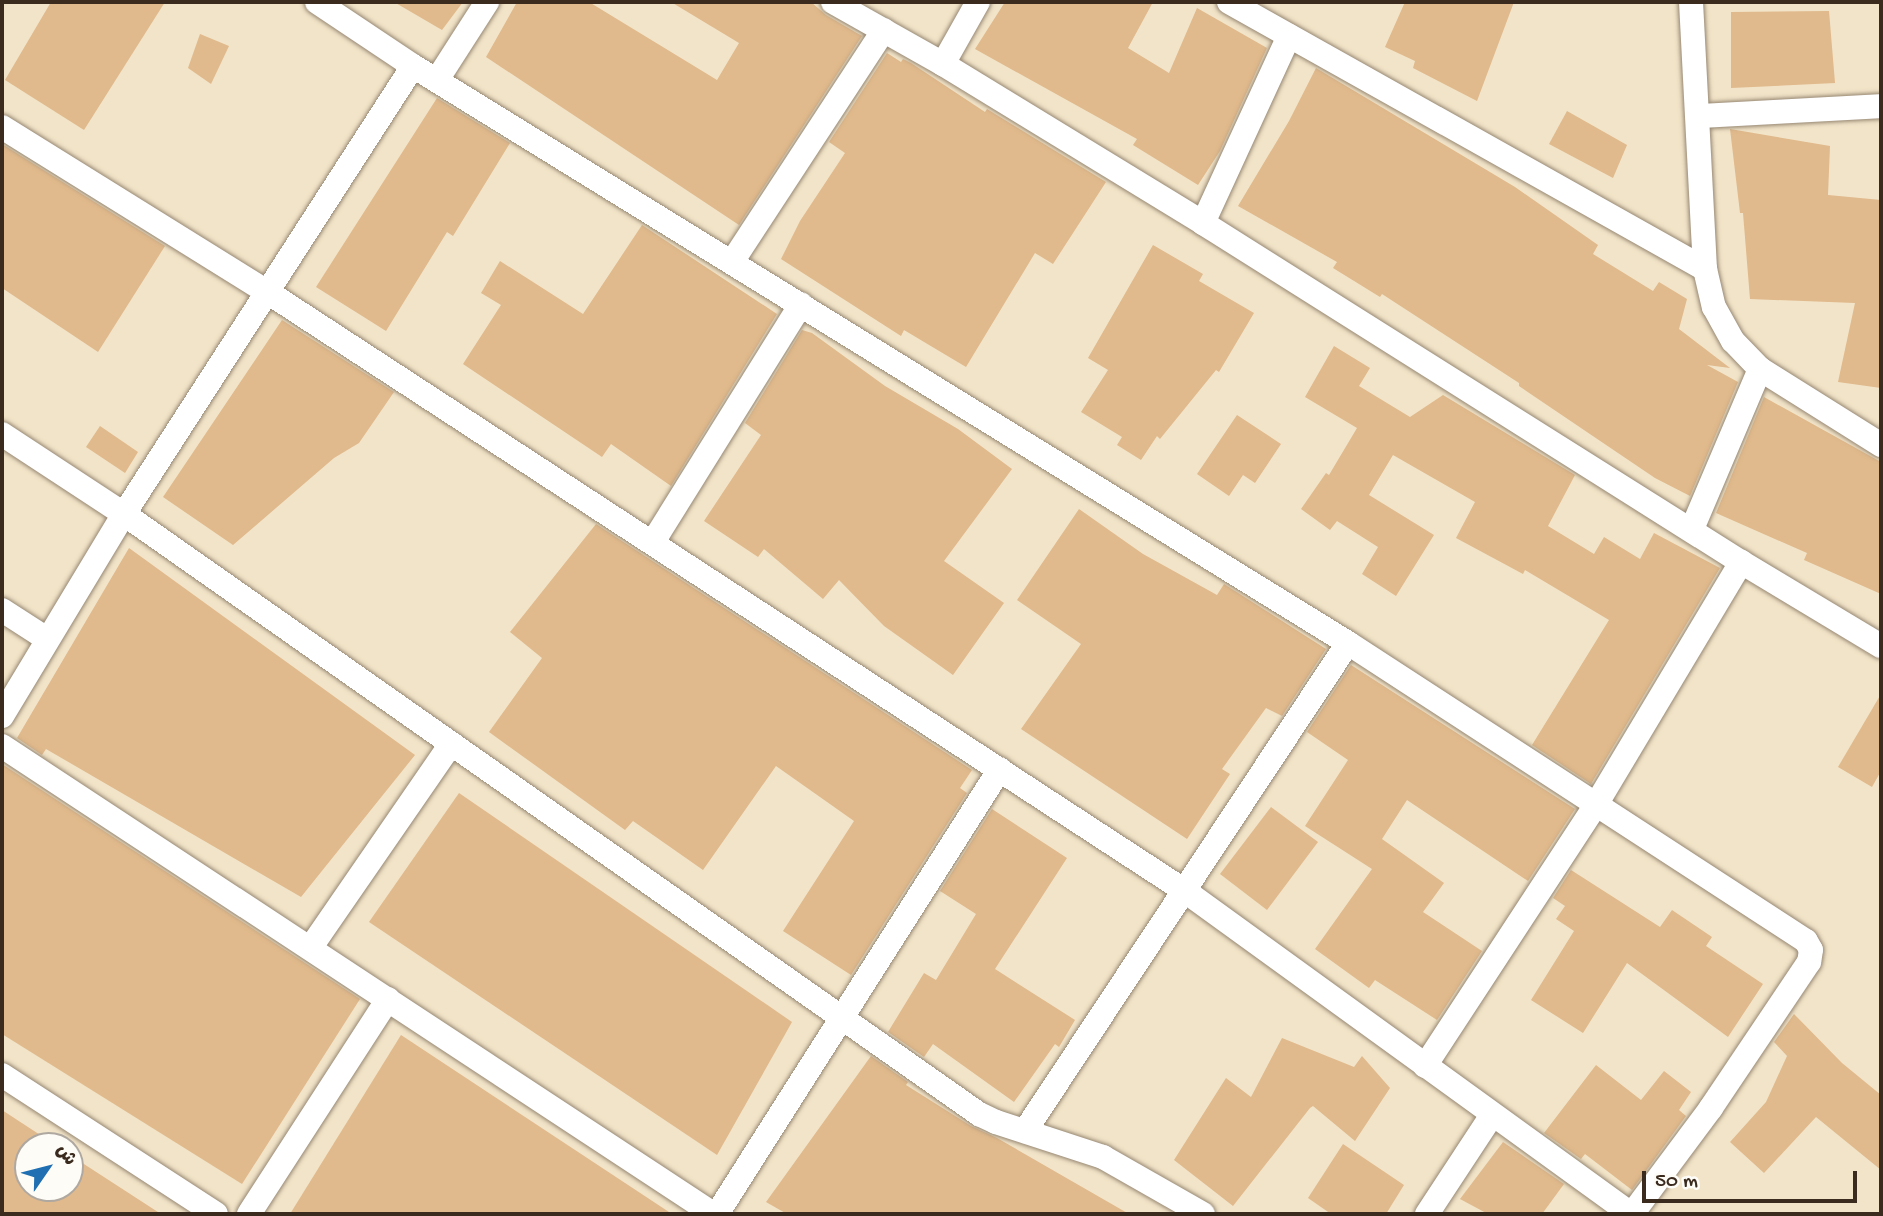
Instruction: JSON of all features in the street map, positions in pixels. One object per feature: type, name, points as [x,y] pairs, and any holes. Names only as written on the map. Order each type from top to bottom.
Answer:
[{"type":"street","points":[[2,127],[269,293],[1185,891],[1632,1214],[1711,1108],[1809,961],[1811,950],[1806,941],[1348,643],[413,66],[317,2]]},
{"type":"street","points":[[438,80],[487,2]]},
{"type":"street","points":[[833,2],[943,64],[1203,223],[1741,562],[1881,646]]},
{"type":"street","points":[[943,64],[978,2]]},
{"type":"street","points":[[1229,2],[1705,269]]},
{"type":"street","points":[[1691,2],[1705,269],[1708,288],[1723,325],[1745,356],[1760,369],[1881,445]]},
{"type":"street","points":[[732,262],[884,30]]},
{"type":"street","points":[[1203,223],[1289,36]]},
{"type":"street","points":[[2,716],[124,514],[413,66]]},
{"type":"street","points":[[1699,116],[1881,106]]},
{"type":"street","points":[[653,542],[801,304]]},
{"type":"street","points":[[1692,529],[1760,369]]},
{"type":"street","points":[[2,434],[124,514],[979,1114],[1103,1157],[1170,1206],[1203,1214]]},
{"type":"street","points":[[1425,1066],[1597,803],[1741,562]]},
{"type":"street","points":[[2,610],[47,639]]},
{"type":"street","points":[[1025,1131],[1348,643]]},
{"type":"street","points":[[311,947],[451,744]]},
{"type":"street","points":[[2,746],[715,1214],[1000,769]]},
{"type":"street","points":[[249,1214],[388,999]]},
{"type":"street","points":[[2,1075],[216,1214]]},
{"type":"street","points":[[1427,1214],[1492,1115]]},
{"type":"building","points":[[51,2],[165,2],[84,130],[5,80]]},
{"type":"building","points":[[394,2],[463,2],[442,30]]},
{"type":"building","points":[[517,2],[589,2],[717,80],[739,43],[671,2],[811,2],[826,15],[862,36],[739,225],[486,57]]},
{"type":"building","points":[[1005,2],[1153,2],[1128,48],[1169,73],[1197,8],[1267,48],[1220,151],[1198,185],[1133,145],[1137,139],[975,49]]},
{"type":"building","points":[[1405,2],[1514,2],[1477,101],[1413,68],[1415,61],[1385,47]]},
{"type":"building","points":[[1829,11],[1835,83],[1731,88],[1731,12]]},
{"type":"building","points":[[200,34],[229,46],[211,84],[188,68]]},
{"type":"building","points":[[887,53],[901,62],[903,59],[911,63],[985,112],[987,109],[1106,182],[1053,264],[1035,253],[966,367],[904,330],[901,336],[781,259],[800,221],[845,153],[829,142]]},
{"type":"building","points":[[1316,68],[1515,187],[1598,245],[1593,254],[1653,291],[1659,282],[1687,299],[1679,329],[1730,368],[1707,365],[1738,382],[1690,496],[1655,478],[1519,386],[1519,383],[1382,294],[1380,297],[1333,268],[1337,262],[1238,206],[1289,121]]},
{"type":"building","points":[[437,98],[510,143],[453,236],[447,232],[386,331],[316,287]]},
{"type":"building","points":[[1567,111],[1627,145],[1613,178],[1549,144]]},
{"type":"building","points":[[1730,129],[1830,146],[1828,195],[1881,200],[1881,388],[1838,382],[1855,303],[1750,299],[1743,213],[1740,213]]},
{"type":"building","points":[[2,144],[165,246],[98,352],[2,288]]},
{"type":"building","points":[[642,225],[777,314],[671,486],[611,444],[602,457],[463,364],[501,305],[481,293],[500,261],[583,314]]},
{"type":"building","points":[[1153,245],[1203,274],[1199,281],[1254,313],[1219,372],[1216,370],[1160,439],[1157,436],[1141,460],[1117,445],[1122,437],[1081,412],[1108,370],[1088,358]]},
{"type":"building","points":[[282,320],[394,392],[359,443],[334,458],[233,545],[163,497]]},
{"type":"building","points":[[802,330],[812,333],[885,386],[958,429],[1012,469],[944,561],[1004,603],[953,675],[884,626],[839,580],[823,599],[764,549],[758,557],[704,521],[761,435],[745,423]]},
{"type":"building","points":[[1334,346],[1370,368],[1359,386],[1410,417],[1443,395],[1575,475],[1548,526],[1594,554],[1604,537],[1640,559],[1654,533],[1720,568],[1591,784],[1532,745],[1609,620],[1525,570],[1523,574],[1456,538],[1475,502],[1393,455],[1369,495],[1434,535],[1396,596],[1362,574],[1378,547],[1337,521],[1330,530],[1301,509],[1326,473],[1329,475],[1357,428],[1305,397]]},
{"type":"building","points":[[1764,397],[1881,462],[1881,594],[1804,560],[1807,553],[1716,513]]},
{"type":"building","points":[[1237,415],[1281,444],[1255,483],[1243,475],[1229,496],[1197,474]]},
{"type":"building","points":[[100,426],[138,452],[125,473],[86,447]]},
{"type":"building","points":[[1079,509],[1143,554],[1217,595],[1224,584],[1326,649],[1282,716],[1266,708],[1222,769],[1230,774],[1187,839],[1021,729],[1081,644],[1017,600]]},
{"type":"building","points":[[596,524],[972,770],[960,788],[967,793],[851,975],[783,931],[854,821],[776,766],[703,870],[633,821],[625,830],[489,732],[542,658],[510,632]]},
{"type":"building","points":[[129,548],[415,755],[301,897],[46,749],[42,755],[17,738]]},
{"type":"building","points":[[1351,665],[1575,809],[1528,881],[1407,800],[1382,839],[1444,883],[1423,912],[1482,951],[1437,1020],[1375,980],[1369,988],[1315,949],[1372,869],[1305,826],[1348,760],[1307,732]]},
{"type":"building","points":[[1881,694],[1881,771],[1872,787],[1838,767]]},
{"type":"building","points":[[2,764],[360,999],[242,1184],[2,1034]]},
{"type":"building","points":[[459,793],[792,1022],[717,1155],[369,922]]},
{"type":"building","points":[[1271,807],[1318,842],[1267,910],[1220,874]]},
{"type":"building","points":[[992,809],[1067,858],[995,969],[1075,1020],[1059,1047],[1055,1044],[1014,1102],[933,1044],[924,1057],[888,1032],[924,973],[936,980],[976,914],[940,891]]},
{"type":"building","points":[[1571,870],[1660,927],[1672,910],[1712,937],[1706,946],[1763,984],[1728,1037],[1627,963],[1583,1033],[1531,1000],[1574,931],[1556,919],[1565,906],[1553,898]]},
{"type":"building","points":[[1794,1014],[1842,1063],[1881,1095],[1881,1170],[1816,1117],[1764,1173],[1730,1142],[1766,1102],[1787,1056],[1774,1042]]},
{"type":"building","points":[[401,1035],[672,1214],[290,1214]]},
{"type":"building","points":[[1282,1038],[1354,1067],[1362,1056],[1390,1088],[1355,1141],[1313,1106],[1310,1108],[1233,1206],[1174,1160],[1226,1078],[1251,1097]]},
{"type":"building","points":[[871,1056],[908,1082],[906,1085],[971,1126],[997,1138],[1129,1214],[787,1214],[766,1202]]},
{"type":"building","points":[[1596,1065],[1641,1100],[1664,1071],[1691,1092],[1679,1110],[1686,1116],[1632,1190],[1585,1154],[1581,1159],[1544,1133]]},
{"type":"building","points":[[2,1110],[36,1132],[14,1132],[14,1202],[84,1202],[84,1164],[161,1214],[2,1214]]},
{"type":"building","points":[[1503,1142],[1564,1184],[1542,1214],[1488,1214],[1460,1199]]},
{"type":"building","points":[[1343,1144],[1404,1185],[1386,1214],[1331,1214],[1308,1198]]}]
